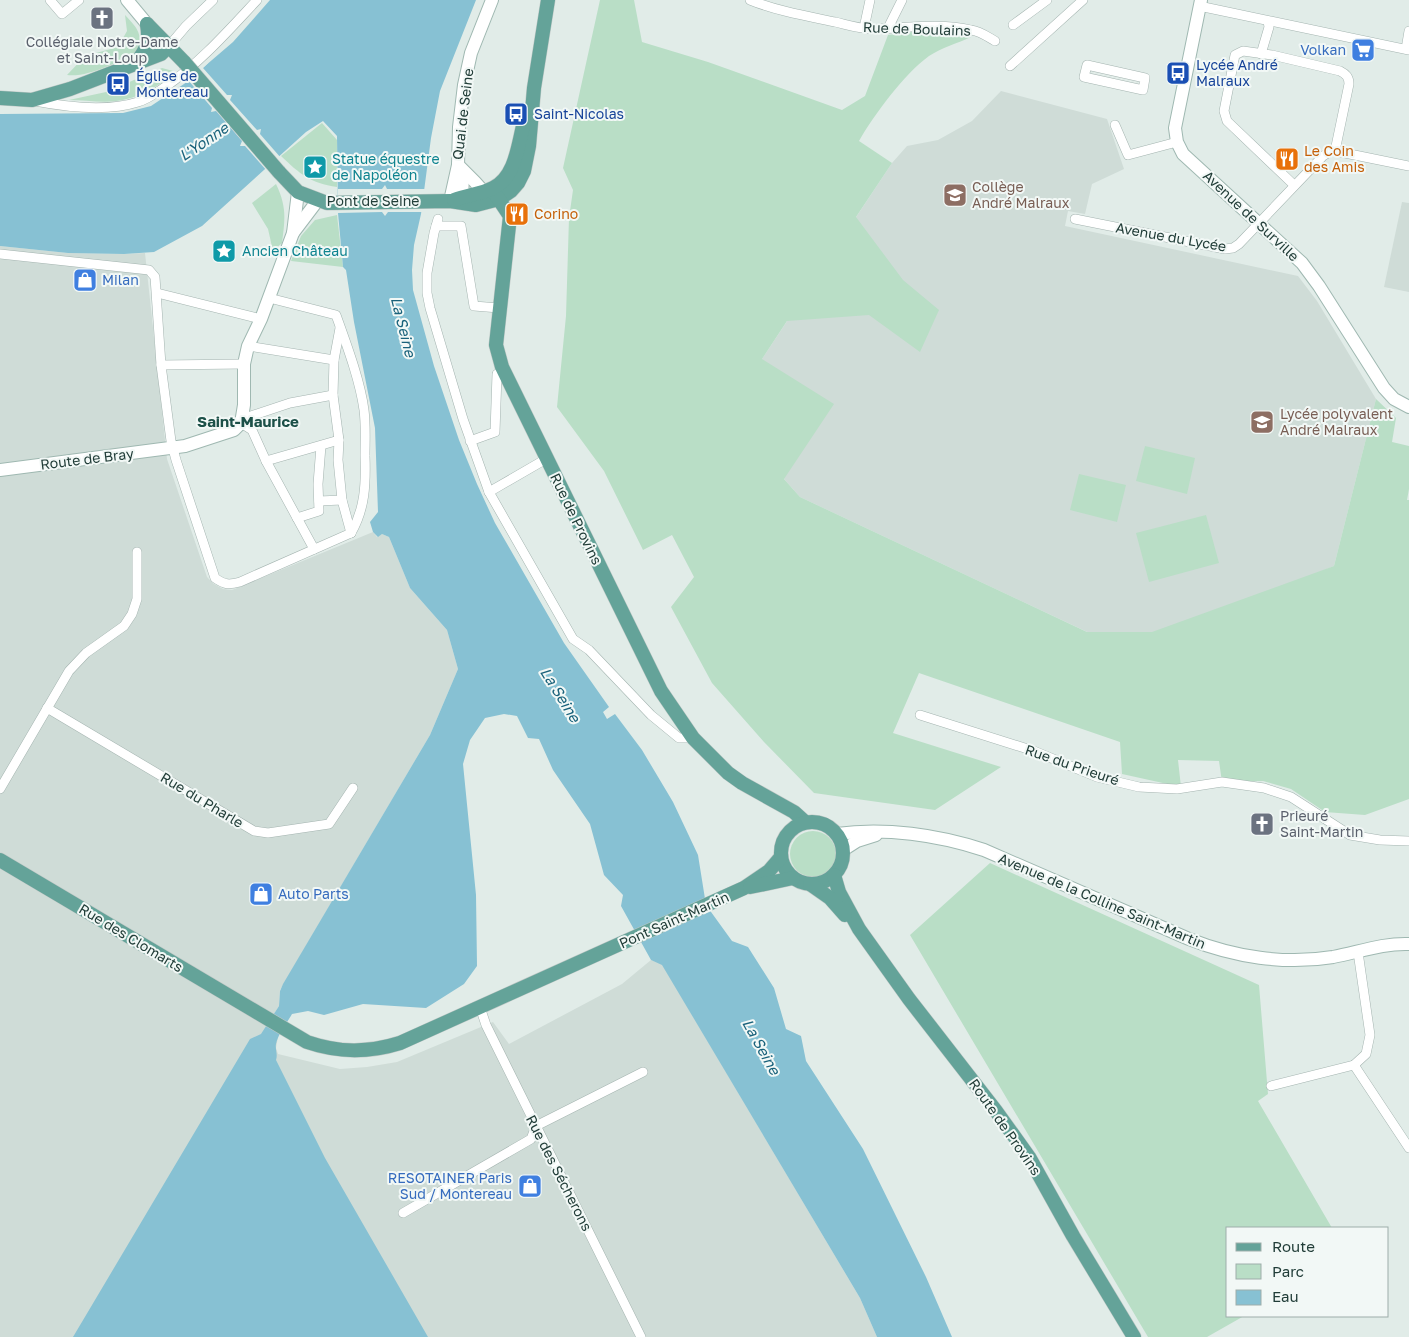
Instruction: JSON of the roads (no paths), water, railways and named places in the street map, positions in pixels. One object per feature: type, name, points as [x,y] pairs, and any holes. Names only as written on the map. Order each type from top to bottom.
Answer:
[{"type":"main road","points":[[491,193],[511,191],[518,183],[524,171],[529,146],[534,88],[548,0]]},
{"type":"main road","points":[[147,24],[169,46],[298,192]]},
{"type":"main road","points":[[135,65],[144,53],[148,41],[147,24]]},
{"type":"main road","points":[[0,98],[32,100],[70,89],[162,54],[169,46]]},
{"type":"main road","name":"Pont de Seine","points":[[298,192],[327,202],[458,200],[476,205],[491,193]]},
{"type":"main road","name":"Rue de Provins","points":[[491,193],[510,216],[496,345],[504,371],[661,692],[693,738],[728,773],[794,812],[805,822]]},
{"type":"main road","points":[[776,803],[786,818],[788,833]]},
{"type":"main road","points":[[810,884],[819,883],[834,875],[842,859],[843,850],[837,834],[823,823],[814,821],[796,826],[788,833],[781,848],[785,869],[793,878],[810,884],[830,898],[859,929]]},
{"type":"main road","points":[[744,888],[769,870],[781,856]]},
{"type":"main road","name":"Rue des Clomarts","points":[[0,860],[262,1016],[307,1042],[325,1048],[345,1051],[366,1051],[400,1043],[480,1007]]},
{"type":"main road","points":[[834,875],[839,892],[859,929]]},
{"type":"main road","points":[[744,888],[793,878]]},
{"type":"main road","name":"Pont Saint-Martin","points":[[480,1007],[744,888]]},
{"type":"main road","name":"Route de Provins","points":[[859,929],[908,999],[996,1111],[1029,1157],[1073,1236],[1134,1337]]},
{"type":"street","points":[[50,0],[62,14],[79,0]]},
{"type":"street","points":[[128,0],[147,24]]},
{"type":"street","points":[[169,46],[186,26],[213,0]]},
{"type":"street","points":[[32,100],[63,106],[117,107],[139,102],[153,95],[182,74],[220,39],[257,0]]},
{"type":"street","name":"Quai de Seine","points":[[458,200],[460,168],[459,127],[464,85],[471,53],[492,0]]},
{"type":"street","name":"Rue de Boulains","points":[[750,0],[780,10],[864,28],[876,30],[936,27],[971,29],[995,41]]},
{"type":"street","points":[[864,28],[870,0]]},
{"type":"street","points":[[888,28],[902,0]]},
{"type":"street","points":[[1013,25],[1047,0]]},
{"type":"street","points":[[1010,66],[1083,0]]},
{"type":"street","points":[[1115,125],[1128,155],[1176,142],[1175,128],[1180,98],[1200,3],[1268,21],[1408,50],[1409,31]]},
{"type":"street","points":[[1261,54],[1269,27],[1268,21]]},
{"type":"street","points":[[1294,185],[1227,121],[1224,110],[1235,55],[1243,51],[1272,55],[1346,74],[1349,84],[1335,151],[1409,166]]},
{"type":"street","points":[[1087,65],[1145,78],[1143,90],[1084,77],[1087,65]]},
{"type":"street","name":"Avenue de Surville","points":[[1176,142],[1183,154],[1302,263],[1319,286],[1384,388],[1394,399],[1409,407]]},
{"type":"street","name":"Avenue du Lycée","points":[[1075,219],[1225,249],[1234,248],[1323,156],[1331,150],[1335,151]]},
{"type":"street","points":[[460,168],[491,193]]},
{"type":"street","points":[[242,421],[244,364],[248,346],[261,319],[293,233],[298,192]]},
{"type":"street","points":[[293,233],[318,200]]},
{"type":"street","points":[[499,308],[474,306],[461,226],[437,222],[427,273],[430,308],[470,441],[488,492],[573,639],[589,650],[651,716],[679,738],[693,738]]},
{"type":"street","points":[[0,254],[149,270],[155,277],[158,293],[161,365],[173,449],[215,578],[229,585],[240,582],[351,533],[358,521],[365,491],[364,409],[354,370],[336,315],[269,298]]},
{"type":"street","points":[[158,293],[261,319]]},
{"type":"street","points":[[340,327],[334,360],[333,394],[342,500],[351,533]]},
{"type":"street","points":[[248,346],[334,360]]},
{"type":"street","points":[[161,365],[244,364]]},
{"type":"street","points":[[470,441],[495,432],[497,374],[504,371]]},
{"type":"street","points":[[242,421],[290,403],[333,394]]},
{"type":"street","points":[[242,421],[252,430],[266,461],[314,549]]},
{"type":"street","name":"Route de Bray","points":[[0,470],[173,449],[234,430],[242,421]]},
{"type":"street","points":[[266,461],[338,440]]},
{"type":"street","points":[[297,518],[319,512],[318,484],[321,446]]},
{"type":"street","points":[[488,492],[546,458]]},
{"type":"street","points":[[319,501],[342,500]]},
{"type":"street","points":[[0,789],[69,671],[86,653],[124,626],[132,614],[137,599],[137,552]]},
{"type":"street","name":"Rue du Pharle","points":[[47,708],[254,831],[268,833],[329,824],[353,788]]},
{"type":"street","name":"Rue du Prieuré","points":[[920,715],[1034,751],[1097,777],[1139,787],[1177,789],[1222,782],[1264,788],[1291,797],[1350,836],[1409,841]]},
{"type":"street","name":"Avenue de la Colline Saint-Martin","points":[[837,834],[853,832],[886,833],[946,839],[984,850],[1145,922],[1219,950],[1248,956],[1314,959],[1395,944],[1409,944]]},
{"type":"street","name":"Avenue de la Colline Saint-Martin","points":[[843,850],[858,841],[886,833]]},
{"type":"street","points":[[1271,1086],[1354,1066],[1366,1054],[1370,1035],[1358,952]]},
{"type":"street","name":"Rue des Sécherons","points":[[480,1007],[486,1025],[641,1337]]},
{"type":"street","points":[[1354,1066],[1409,1148]]},
{"type":"street","points":[[402,1214],[531,1139],[536,1126],[643,1072]]},
{"type":"water","points":[[270,0],[476,0],[440,91],[431,138],[421,214],[414,245],[412,270],[413,290],[434,366],[459,440],[495,523],[564,643],[609,707],[603,712],[607,719],[615,714],[642,750],[673,802],[698,855],[706,905],[732,941],[748,947],[774,988],[786,1029],[801,1036],[806,1061],[863,1149],[926,1277],[952,1337],[877,1337],[860,1298],[662,965],[651,960],[621,906],[623,895],[604,875],[590,824],[553,770],[539,739],[528,738],[517,716],[504,714],[485,718],[470,740],[463,764],[476,895],[477,966],[464,984],[426,1008],[363,1004],[324,1015],[308,1011],[292,1014],[276,1044],[276,1060],[325,1158],[428,1337],[73,1337],[250,1039],[261,1034],[279,1006],[280,991],[283,984],[430,735],[458,669],[447,630],[410,588],[389,537],[382,534],[378,537],[373,532],[370,522],[378,512],[375,428],[354,322],[346,270],[343,267],[338,213],[337,136],[323,121],[306,132],[202,226],[154,252],[124,254],[68,253],[0,246],[0,114],[123,113],[151,106],[184,84],[233,42]]},
{"type":"place","name":"Collégiale Notre-Dame et Saint-Loup","points":[[102,18]]},
{"type":"place","name":"Volkan","points":[[1363,50]]},
{"type":"place","name":"Lycée André Malraux","points":[[1178,73]]},
{"type":"place","name":"Église de Montereau","points":[[118,84]]},
{"type":"place","name":"Saint-Nicolas","points":[[516,114]]},
{"type":"place","name":"Le Coin des Amis","points":[[1287,159]]},
{"type":"place","name":"Statue équestre de Napoléon","points":[[315,167]]},
{"type":"place","name":"Collège André Malraux","points":[[955,195]]},
{"type":"place","name":"Corino","points":[[517,214]]},
{"type":"place","name":"Ancien Château","points":[[224,251]]},
{"type":"place","name":"Milan","points":[[85,280]]},
{"type":"place","name":"Lycée polyvalent André Malraux","points":[[1262,422]]},
{"type":"place","name":"Prieuré Saint-Martin","points":[[1262,824]]},
{"type":"place","name":"Auto Parts","points":[[261,894]]},
{"type":"place","name":"RESOTAINER Paris Sud / Montereau","points":[[530,1186]]},
{"type":"district","name":"Saint-Maurice","points":[[248,422]]},
{"type":"water label","name":"L'Yonne","points":[[204,142]]},
{"type":"water label","name":"La Seine","points":[[403,327]]},
{"type":"water label","name":"La Seine","points":[[560,695]]},
{"type":"water label","name":"La Seine","points":[[761,1047]]}]
